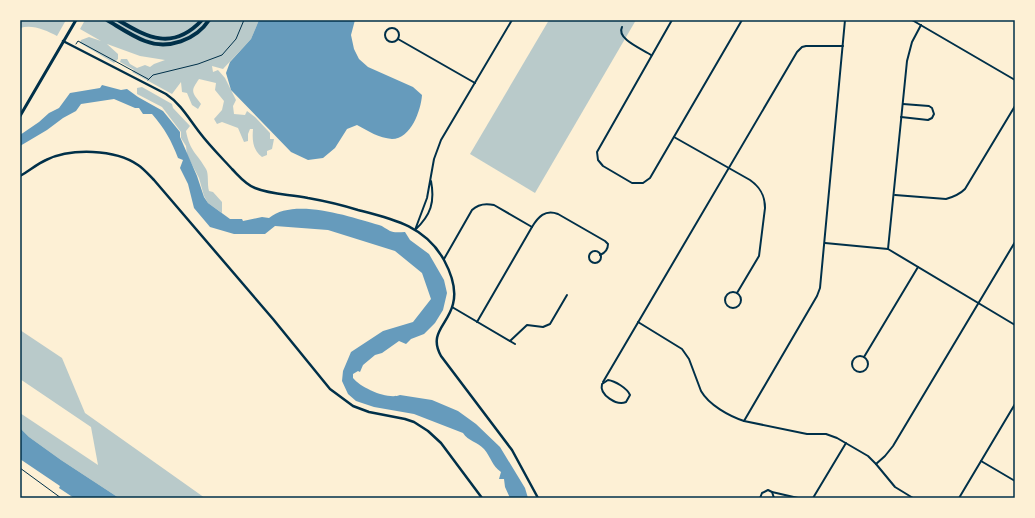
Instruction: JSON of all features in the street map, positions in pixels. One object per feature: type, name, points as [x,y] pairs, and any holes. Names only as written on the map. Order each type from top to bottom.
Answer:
[{"type":"highway","points":[[107,20],[137,38],[160,44],[172,44],[185,40],[201,29],[209,20]]},
{"type":"highway","points":[[118,20],[150,37],[163,39],[182,35],[193,29],[202,20]]},
{"type":"main road","points":[[20,116],[22,110],[76,20]]},
{"type":"street","points":[[415,230],[424,206],[431,181],[434,159],[441,140],[512,20]]},
{"type":"street","points":[[672,20],[597,152],[598,160],[604,167],[632,183],[643,183],[650,178],[742,20]]},
{"type":"street","points":[[744,421],[819,292],[822,280],[845,20]]},
{"type":"street","points":[[912,20],[1015,80]]},
{"type":"street","points":[[888,249],[909,50],[921,25]]},
{"type":"street","points":[[391,27],[396,29],[399,33],[398,39],[394,42],[387,41],[384,36],[385,32],[391,27]]},
{"type":"street","points":[[622,27],[620,30],[621,35],[625,39],[651,55]]},
{"type":"street","points":[[398,39],[475,83]]},
{"type":"street","points":[[64,41],[175,100],[201,134],[241,179],[250,186],[266,192],[309,198],[396,220],[415,230],[430,243],[444,259],[453,286],[454,297],[452,307],[436,337],[437,349],[512,450],[538,498]]},
{"type":"street","points":[[603,382],[610,380],[627,390],[630,395],[628,400],[621,404],[603,394],[601,389],[603,382],[797,52],[806,46],[843,46]]},
{"type":"street","points":[[902,117],[928,120],[932,118],[934,114],[934,110],[929,106],[903,104]]},
{"type":"street","points":[[894,195],[946,199],[952,198],[961,193],[965,189],[1015,106]]},
{"type":"street","points":[[674,137],[754,184],[762,192],[765,202],[761,250],[737,293]]},
{"type":"street","points":[[20,176],[46,160],[59,155],[80,152],[114,156],[138,165],[154,180],[274,319],[330,389],[353,406],[369,412],[414,422],[428,431],[442,443],[482,498]]},
{"type":"street","points":[[415,230],[424,222],[432,205],[434,194],[431,181]]},
{"type":"street","points":[[444,259],[472,210],[481,204],[494,205],[532,227]]},
{"type":"street","points":[[477,322],[532,227],[541,215],[550,212],[558,214],[607,243],[608,247],[603,254],[600,255]]},
{"type":"street","points":[[876,464],[893,446],[1015,242]]},
{"type":"street","points":[[825,243],[888,249],[1015,325]]},
{"type":"street","points":[[592,252],[598,252],[600,255],[600,261],[596,263],[591,262],[589,258],[589,254],[592,252]]},
{"type":"street","points":[[864,357],[918,267]]},
{"type":"street","points":[[731,292],[737,293],[741,302],[735,308],[730,308],[725,303],[725,297],[731,292]]},
{"type":"street","points":[[510,341],[527,325],[543,326],[550,324],[567,295]]},
{"type":"street","points":[[452,307],[515,344]]},
{"type":"street","points":[[638,322],[682,349],[689,359],[700,391],[708,401],[744,421],[807,434],[831,436],[846,443],[868,456],[895,487],[913,498]]},
{"type":"street","points":[[859,356],[864,357],[868,363],[867,368],[862,372],[856,371],[852,366],[854,359],[859,356]]},
{"type":"street","points":[[959,498],[1015,404]]},
{"type":"street","points":[[813,498],[846,443]]},
{"type":"street","points":[[981,461],[1015,481]]},
{"type":"street","points":[[760,498],[760,495],[764,491],[768,490],[798,498]]},
{"type":"street","points":[[772,492],[774,498]]},
{"type":"path","points":[[144,83],[154,75],[198,64],[222,54],[236,39],[244,20]]},
{"type":"path","points":[[74,47],[78,41],[148,80]]},
{"type":"path","points":[[20,468],[61,498]]},
{"type":"shaded area","points":[[20,20],[66,20],[57,36],[34,27],[20,28]]},
{"type":"shaded area","points":[[85,20],[259,20],[251,39],[223,69],[212,66],[213,72],[218,70],[225,78],[236,100],[233,106],[234,114],[245,115],[247,111],[255,117],[270,133],[270,139],[274,139],[272,149],[267,151],[267,155],[262,157],[254,145],[253,129],[250,129],[248,141],[244,142],[238,128],[222,122],[217,124],[214,119],[222,110],[224,101],[215,90],[216,83],[199,79],[193,89],[194,94],[201,104],[198,109],[192,105],[187,93],[182,92],[181,82],[172,94],[132,72],[134,70],[120,62],[121,59],[127,59],[130,64],[137,68],[145,65],[150,67],[165,60],[140,56],[107,44],[118,54],[118,59],[114,63],[80,43],[81,40],[89,37],[101,41],[80,29]]},
{"type":"shaded area","points":[[549,20],[636,20],[535,193],[470,154]]},
{"type":"shaded area","points":[[142,87],[172,104],[173,108],[190,126],[186,131],[190,144],[207,171],[209,191],[213,192],[222,202],[222,213],[208,203],[204,196],[199,178],[187,155],[186,146],[181,138],[181,132],[162,107],[137,94],[137,88]]},
{"type":"shaded area","points":[[20,330],[62,358],[85,413],[205,498],[119,498],[29,437],[20,428],[20,413],[98,465],[91,427],[20,379]]},
{"type":"water","points":[[259,20],[355,20],[351,35],[354,49],[359,59],[368,67],[413,87],[422,95],[420,108],[410,129],[399,138],[392,139],[378,136],[357,125],[347,129],[335,148],[323,158],[308,160],[291,152],[231,90],[226,73],[230,62],[251,39]]},
{"type":"water","points":[[102,85],[121,90],[127,89],[163,111],[180,132],[180,137],[197,176],[204,197],[208,203],[230,219],[242,219],[243,221],[262,217],[269,218],[280,212],[293,209],[323,211],[379,225],[392,232],[405,232],[410,240],[429,254],[444,280],[447,293],[443,310],[435,323],[424,334],[411,339],[406,344],[399,341],[382,353],[375,355],[363,365],[360,372],[358,371],[353,374],[353,378],[362,386],[375,392],[389,396],[400,395],[432,400],[458,411],[476,424],[500,447],[525,488],[528,498],[510,498],[505,487],[504,479],[499,479],[501,472],[484,449],[463,433],[414,414],[374,407],[356,401],[348,394],[342,381],[343,371],[351,352],[383,331],[413,322],[431,299],[422,273],[395,251],[328,230],[275,226],[265,234],[234,234],[210,227],[194,208],[188,184],[180,168],[183,160],[178,158],[161,125],[152,114],[143,114],[139,108],[135,108],[114,99],[81,104],[76,111],[20,146],[20,135],[49,113],[59,108],[70,93],[100,88]]},
{"type":"water","points":[[20,428],[29,437],[61,460],[119,498],[74,498],[59,488],[60,486],[20,459]]}]
